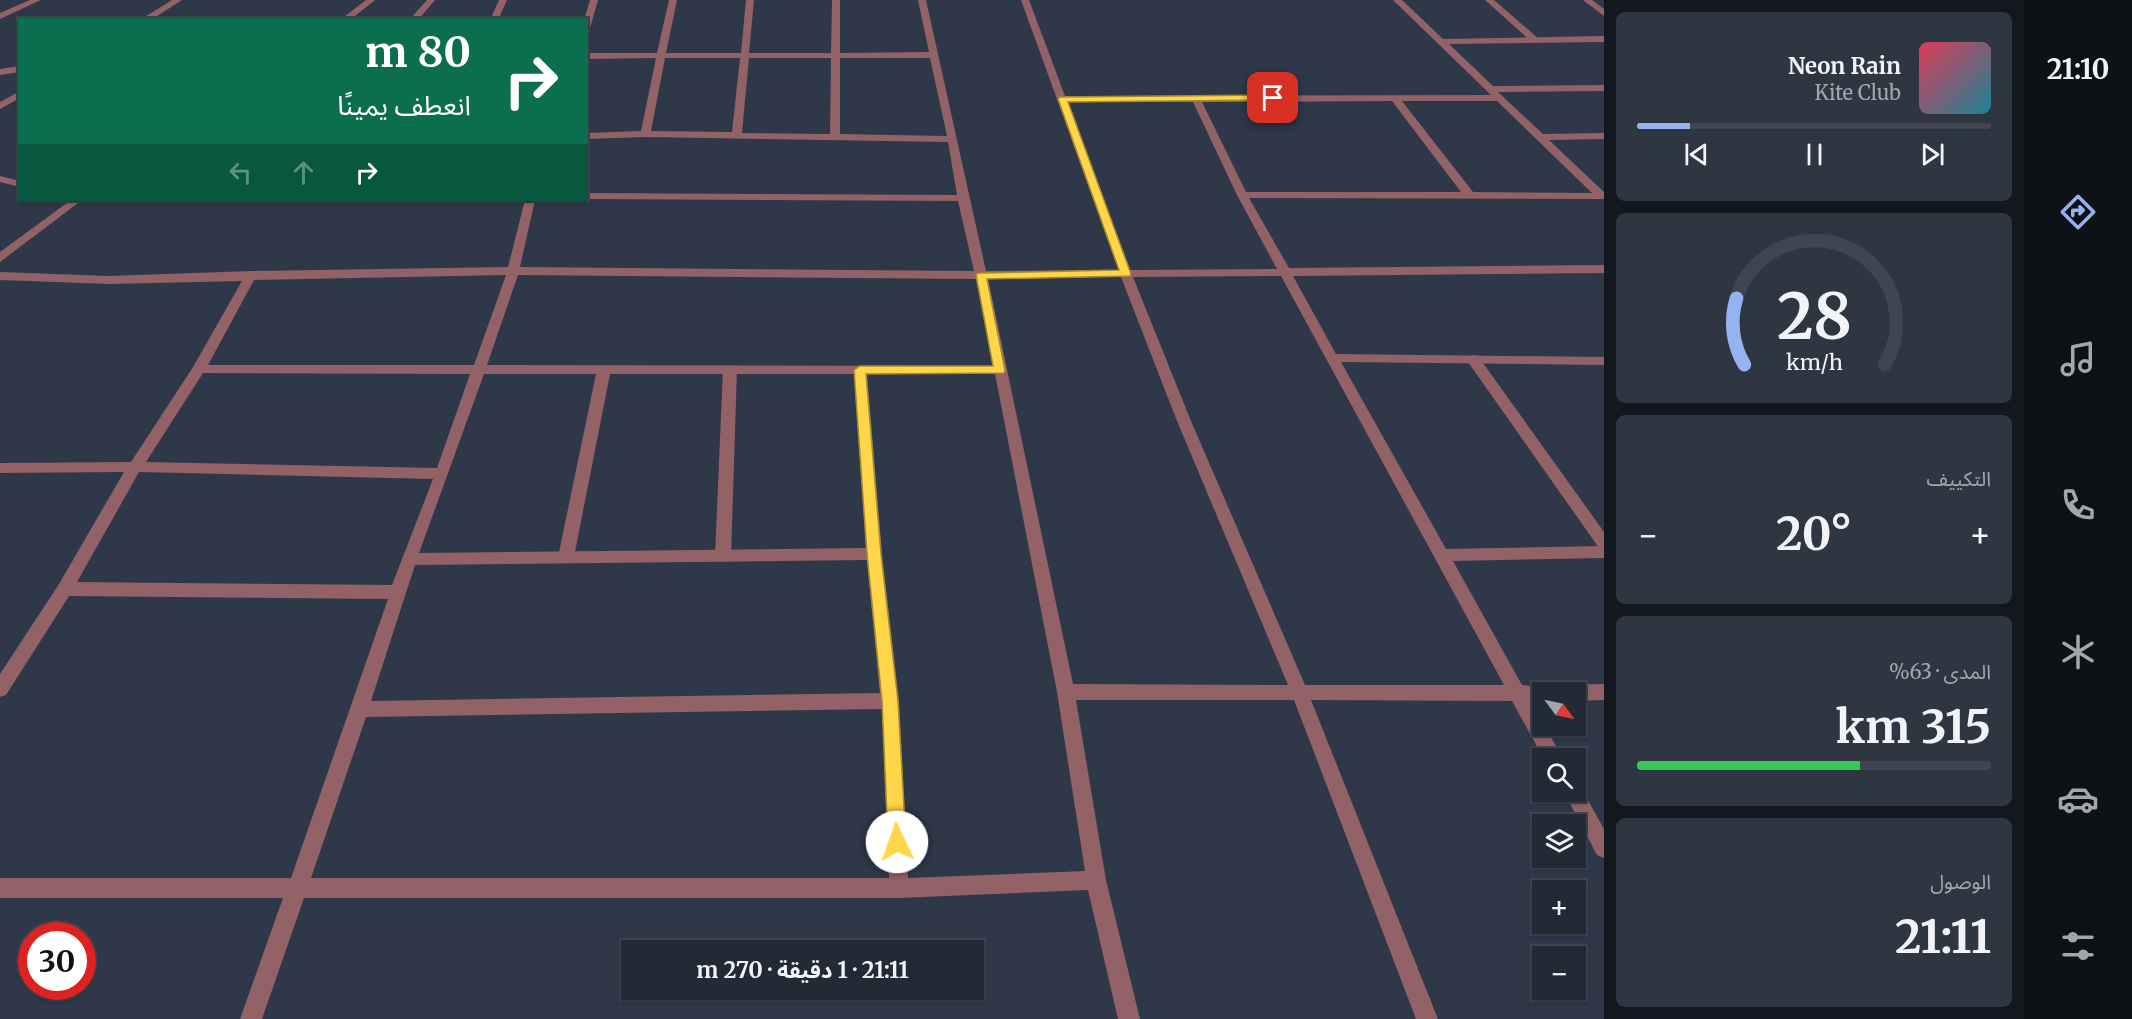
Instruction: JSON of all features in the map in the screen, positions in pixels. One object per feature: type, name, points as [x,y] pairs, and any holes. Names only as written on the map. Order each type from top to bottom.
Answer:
[{"type":"street","points":[[0,16],[37,0]]},
{"type":"street","points":[[147,18],[178,0]]},
{"type":"street","points":[[347,18],[371,0]]},
{"type":"street","points":[[415,18],[431,0]]},
{"type":"street","points":[[495,18],[503,0]]},
{"type":"street","points":[[588,21],[594,0]]},
{"type":"street","points":[[645,134],[673,0]]},
{"type":"street","points":[[736,136],[750,0]]},
{"type":"street","points":[[835,136],[836,0]]},
{"type":"street","points":[[922,0],[953,139],[963,198],[981,275],[1066,692],[1096,880],[1129,1019]]},
{"type":"street","points":[[1025,0],[1126,274],[1184,421],[1299,691],[1427,1019]]},
{"type":"street","points":[[1397,0],[1603,196]]},
{"type":"street","points":[[1489,0],[1536,41]]},
{"type":"street","points":[[1587,0],[1604,13]]},
{"type":"street","points":[[1441,42],[1604,39]]},
{"type":"street","points":[[588,56],[934,55]]},
{"type":"street","points":[[0,72],[18,69]]},
{"type":"street","points":[[1490,89],[1604,88]]},
{"type":"street","points":[[0,106],[18,95]]},
{"type":"street","points":[[1196,98],[1242,195],[1548,748]]},
{"type":"street","points":[[1063,99],[1499,98]]},
{"type":"street","points":[[1395,99],[1469,195]]},
{"type":"street","points":[[588,136],[645,134],[953,139]]},
{"type":"street","points":[[1539,136],[1604,136]]},
{"type":"street","points":[[0,179],[18,184]]},
{"type":"street","points":[[1242,195],[1603,196]]},
{"type":"street","points":[[588,196],[963,198]]},
{"type":"street","points":[[0,258],[76,201]]},
{"type":"street","points":[[251,1019],[360,709],[409,559],[442,474],[513,271],[530,201]]},
{"type":"street","points":[[0,276],[109,280],[251,275],[513,271],[981,275],[1604,269]]},
{"type":"street","points":[[0,689],[65,589],[135,467],[199,369],[251,275]]},
{"type":"street","points":[[1334,358],[1603,362]]},
{"type":"street","points":[[1473,359],[1604,544]]},
{"type":"street","points":[[199,369],[999,370]]},
{"type":"street","points":[[566,557],[604,369]]},
{"type":"street","points":[[723,556],[730,369]]},
{"type":"street","points":[[860,370],[874,554],[890,701],[899,888]]},
{"type":"street","points":[[0,468],[135,467],[442,474]]},
{"type":"street","points":[[1443,555],[1604,552]]},
{"type":"street","points":[[409,559],[874,554]]},
{"type":"street","points":[[65,589],[398,592]]},
{"type":"street","points":[[1066,692],[1532,693]]},
{"type":"street","points":[[1586,693],[1604,693]]},
{"type":"street","points":[[360,709],[890,701]]},
{"type":"street","points":[[1579,802],[1604,848]]},
{"type":"street","points":[[0,888],[296,890],[899,888],[1096,880]]},
{"type":"route","points":[[897,842],[890,701],[874,554],[860,370],[999,370],[981,275],[1126,274],[1063,99],[1273,98]]}]
